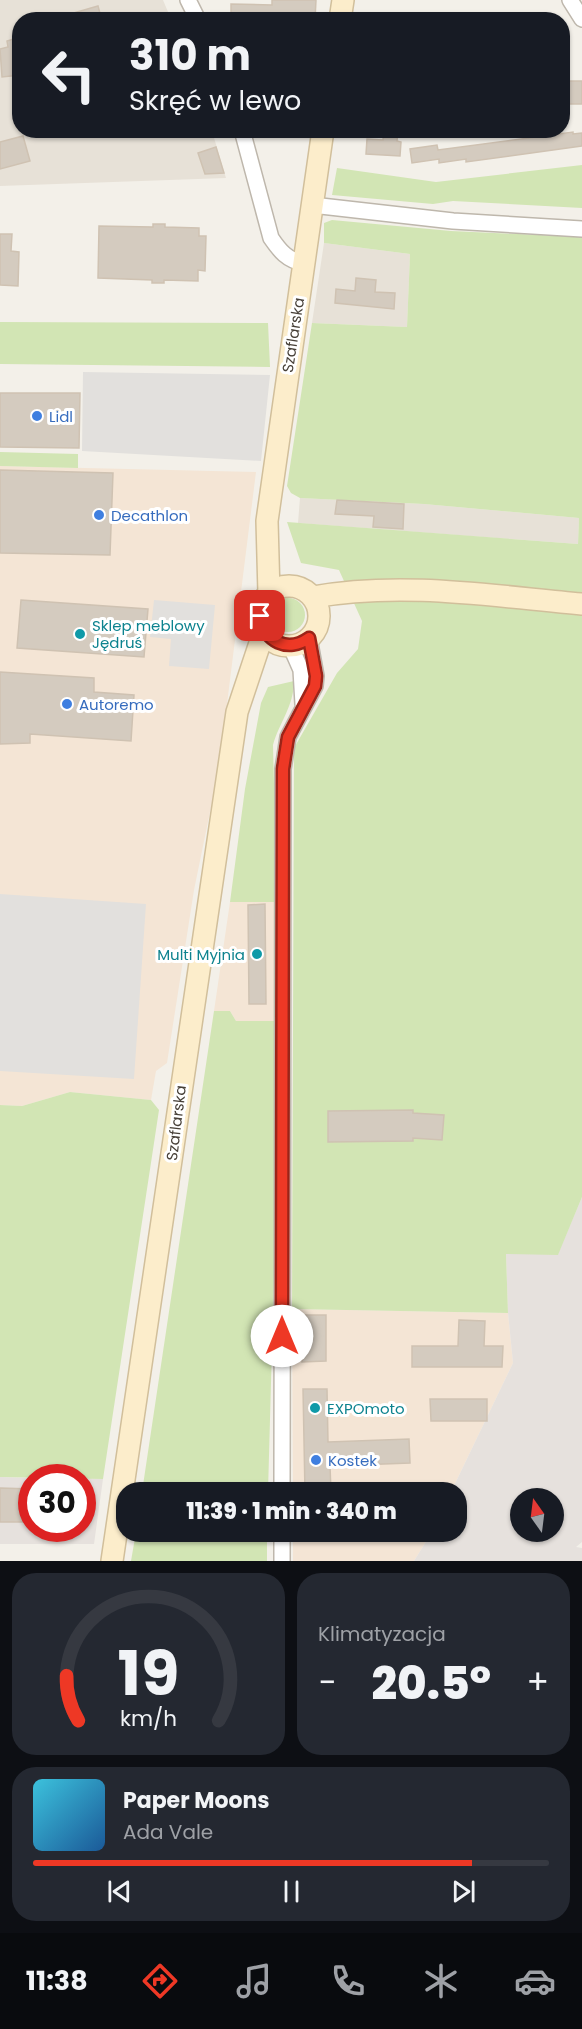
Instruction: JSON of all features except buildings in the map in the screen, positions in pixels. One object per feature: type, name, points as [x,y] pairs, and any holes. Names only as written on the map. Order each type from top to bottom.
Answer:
[{"type":"street","points":[[570,0],[582,19]]},
{"type":"street","points":[[244,138],[271,238],[281,252],[292,261],[303,263]]},
{"type":"street","name":"Szaflarska","points":[[269,594],[267,521],[277,436],[322,138]]},
{"type":"street","points":[[312,204],[453,221],[582,229]]},
{"type":"street","name":"Szaflarska","points":[[268,539],[293,586]]},
{"type":"street","points":[[295,643],[270,638],[264,631],[260,616],[261,608],[269,594],[276,589],[293,586],[313,597],[385,590],[434,590],[582,604]]},
{"type":"street","points":[[295,643],[319,617],[385,590]]},
{"type":"street","points":[[313,597],[319,617]]},
{"type":"street","name":"Szaflarska","points":[[112,1561],[237,712],[264,631]]},
{"type":"street","points":[[282,1482],[283,769],[288,737],[303,710],[301,670],[295,643]]},
{"type":"street","name":"Szaflarska","points":[[245,686],[295,643]]},
{"type":"street","points":[[282,1542],[282,1561]]},
{"type":"shaded area","points":[[0,0],[163,0],[168,12],[12,12],[12,138],[214,138],[226,178],[0,186]]},
{"type":"shaded area","points":[[324,243],[410,254],[407,327],[312,323]]},
{"type":"shaded area","points":[[83,372],[270,375],[261,461],[82,451]]},
{"type":"shaded area","points":[[0,466],[256,472],[219,768],[194,890],[167,1063],[156,1071],[151,1100],[70,1092],[22,1106],[0,1105]]},
{"type":"shaded area","points":[[300,498],[424,504],[579,518],[578,544],[298,523]]},
{"type":"shaded area","points":[[154,600],[215,605],[209,669],[169,666],[171,639],[150,637]]},
{"type":"shaded area","points":[[0,894],[146,904],[134,1079],[0,1071]]},
{"type":"shaded area","points":[[230,902],[277,902],[275,1021],[236,1021],[230,1011],[214,1011]]},
{"type":"shaded area","points":[[582,1197],[582,1542],[576,1547],[582,1548],[582,1561],[414,1561],[426,1542],[467,1542],[467,1482],[456,1482],[513,1363],[506,1254],[558,1254]]},
{"type":"shaded area","points":[[292,1309],[508,1313],[513,1363],[456,1482],[293,1482]]},
{"type":"shaded area","points":[[0,1477],[18,1478],[18,1542],[94,1542],[94,1544],[0,1544]]},
{"type":"shaded area","points":[[96,1479],[103,1479],[96,1530]]},
{"type":"shaded area","points":[[293,1542],[426,1542],[414,1561],[293,1561]]},
{"type":"green space","points":[[582,165],[582,208],[453,201],[433,204],[332,195],[337,168],[436,182]]},
{"type":"green space","points":[[332,220],[451,231],[582,237],[582,1197],[558,1255],[506,1254],[508,1313],[292,1309],[294,748],[337,673],[358,649],[362,621],[339,570],[301,563],[287,522],[578,544],[579,518],[424,504],[300,498],[291,493],[287,486],[312,323],[407,327],[410,254],[324,243],[324,223]]},
{"type":"green space","points":[[0,322],[268,323],[270,367],[0,364]]},
{"type":"green space","points":[[0,452],[78,454],[78,468],[0,466]]},
{"type":"green space","points":[[288,598],[300,603],[305,615],[300,627],[288,632],[276,627],[271,615],[276,603]]},
{"type":"green space","points":[[294,681],[292,698],[273,745],[277,902],[230,902],[245,789],[261,703],[268,687]]},
{"type":"green space","points":[[214,1011],[230,1011],[236,1021],[275,1021],[275,1238],[268,1482],[143,1482]]},
{"type":"green space","points":[[70,1092],[151,1100],[159,1110],[103,1479],[96,1479],[96,1464],[18,1464],[18,1477],[0,1477],[0,1105],[22,1106]]},
{"type":"green space","points":[[134,1542],[267,1542],[267,1561],[131,1561]]},
{"type":"place","name":"Lidl","points":[[37,416]]},
{"type":"place","name":"Decathlon","points":[[99,515]]},
{"type":"place","name":"Sklep meblowy Jędruś","points":[[80,634]]},
{"type":"place","name":"Autoremo","points":[[67,704]]},
{"type":"place","name":"Multi Myjnia","points":[[257,954]]},
{"type":"place","name":"EXPOmoto","points":[[315,1408]]},
{"type":"place","name":"Kostek","points":[[316,1460]]},
{"type":"route","points":[[260,616],[264,631],[277,642],[297,645],[309,638],[316,676],[315,686],[288,737],[283,769],[282,1336]]}]
